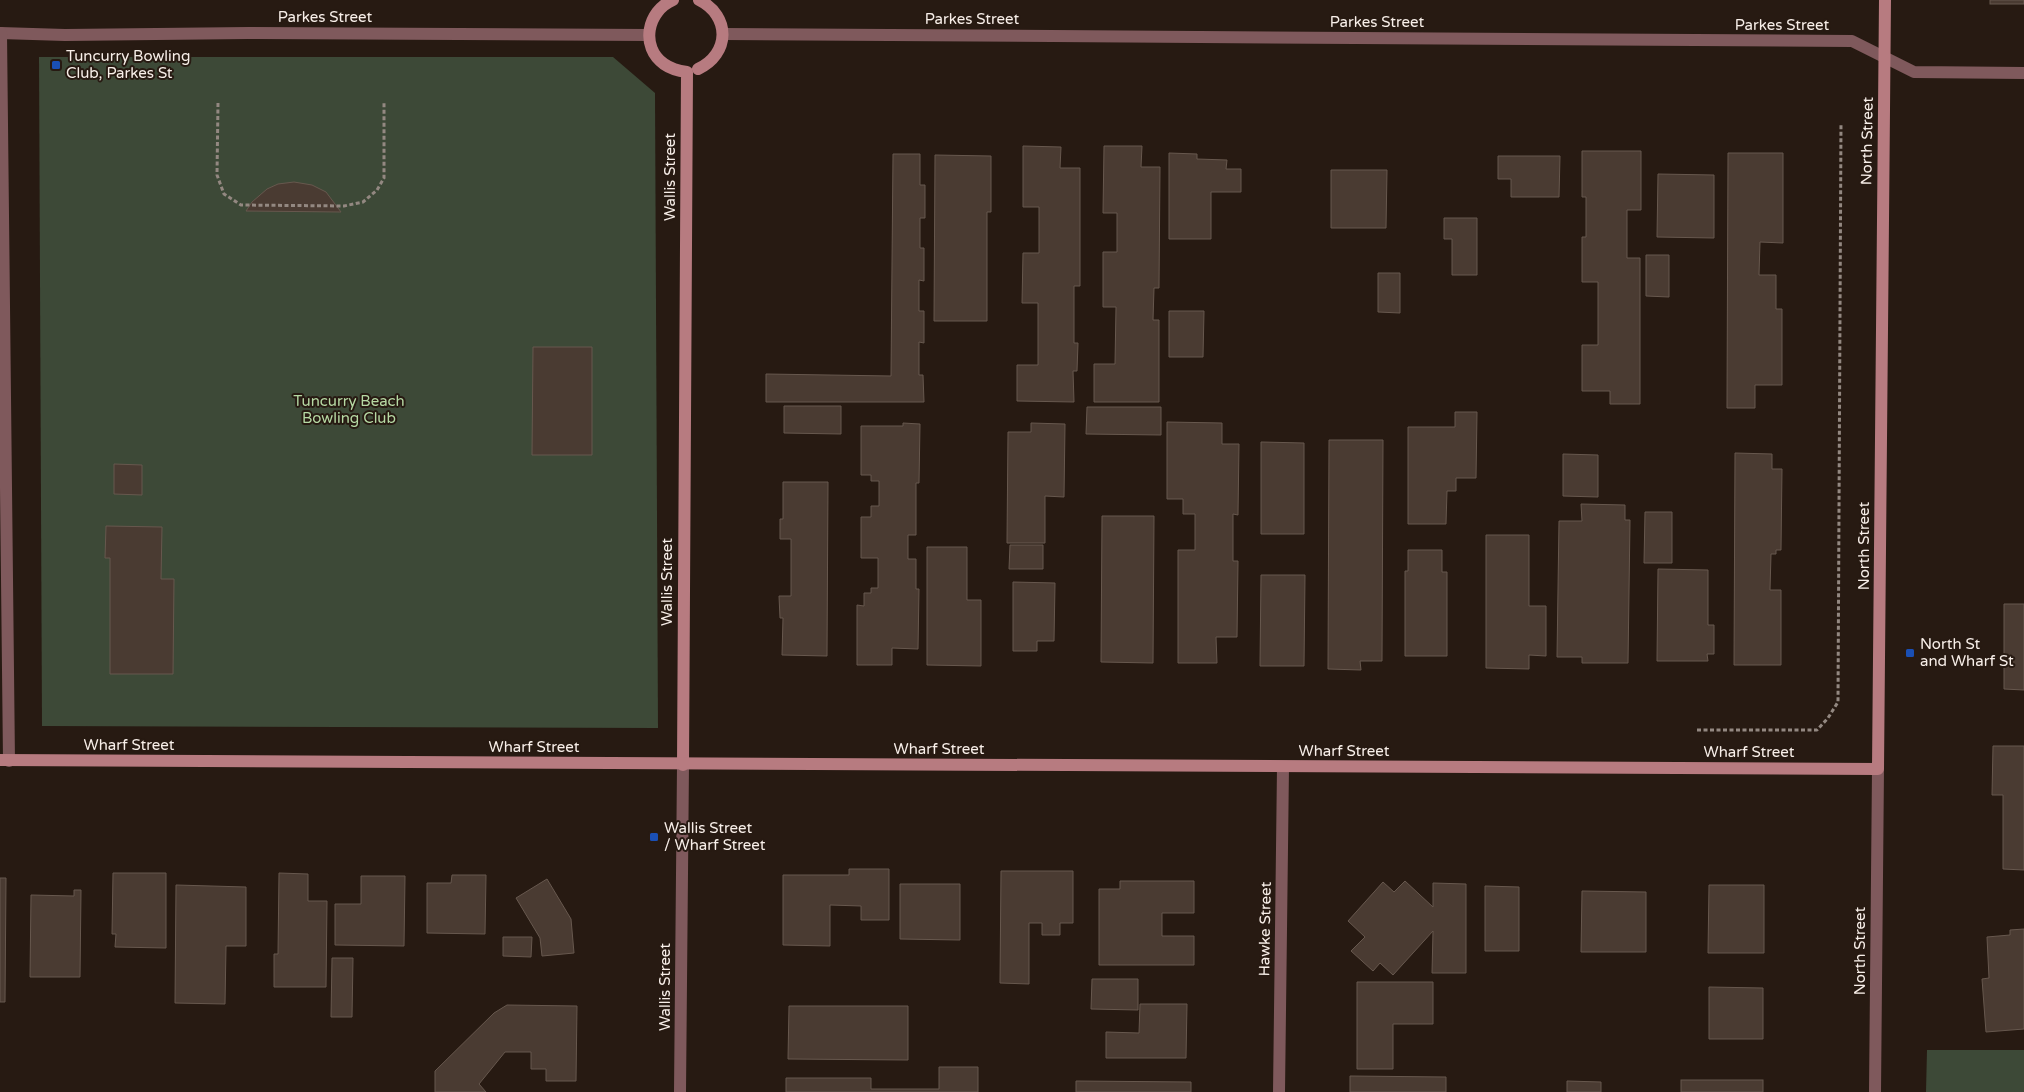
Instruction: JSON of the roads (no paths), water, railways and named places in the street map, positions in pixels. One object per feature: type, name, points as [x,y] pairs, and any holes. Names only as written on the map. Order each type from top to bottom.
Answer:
[{"type":"street","points":[[673,0],[666,3],[657,12],[651,23],[649,35],[651,46],[660,61],[675,70],[692,71],[709,64],[716,56],[721,46],[723,34],[717,13],[699,0]]},
{"type":"street","name":"North Street","points":[[1875,1092],[1885,0]]},
{"type":"street","points":[[0,32],[4,760]]},
{"type":"street","name":"Parkes Street","points":[[0,32],[65,35],[258,33],[649,35]]},
{"type":"street","name":"Parkes Street","points":[[723,34],[1852,41],[1914,72],[2024,73]]},
{"type":"street","name":"Wallis Street","points":[[680,1092],[692,71]]},
{"type":"street","name":"Wharf Street","points":[[4,760],[683,765],[1878,768]]},
{"type":"street","name":"Hawke Street","points":[[1279,1092],[1283,767]]},
{"type":"place","name":"Tuncurry Bowling Club, Parkes St","points":[[56,65]]},
{"type":"place","name":"North St and Wharf St","points":[[1910,653]]},
{"type":"place","name":"Wallis Street / Wharf Street","points":[[654,837]]},
{"type":"park label","name":"Tuncurry Beach Bowling Club","points":[[349,410]]}]
